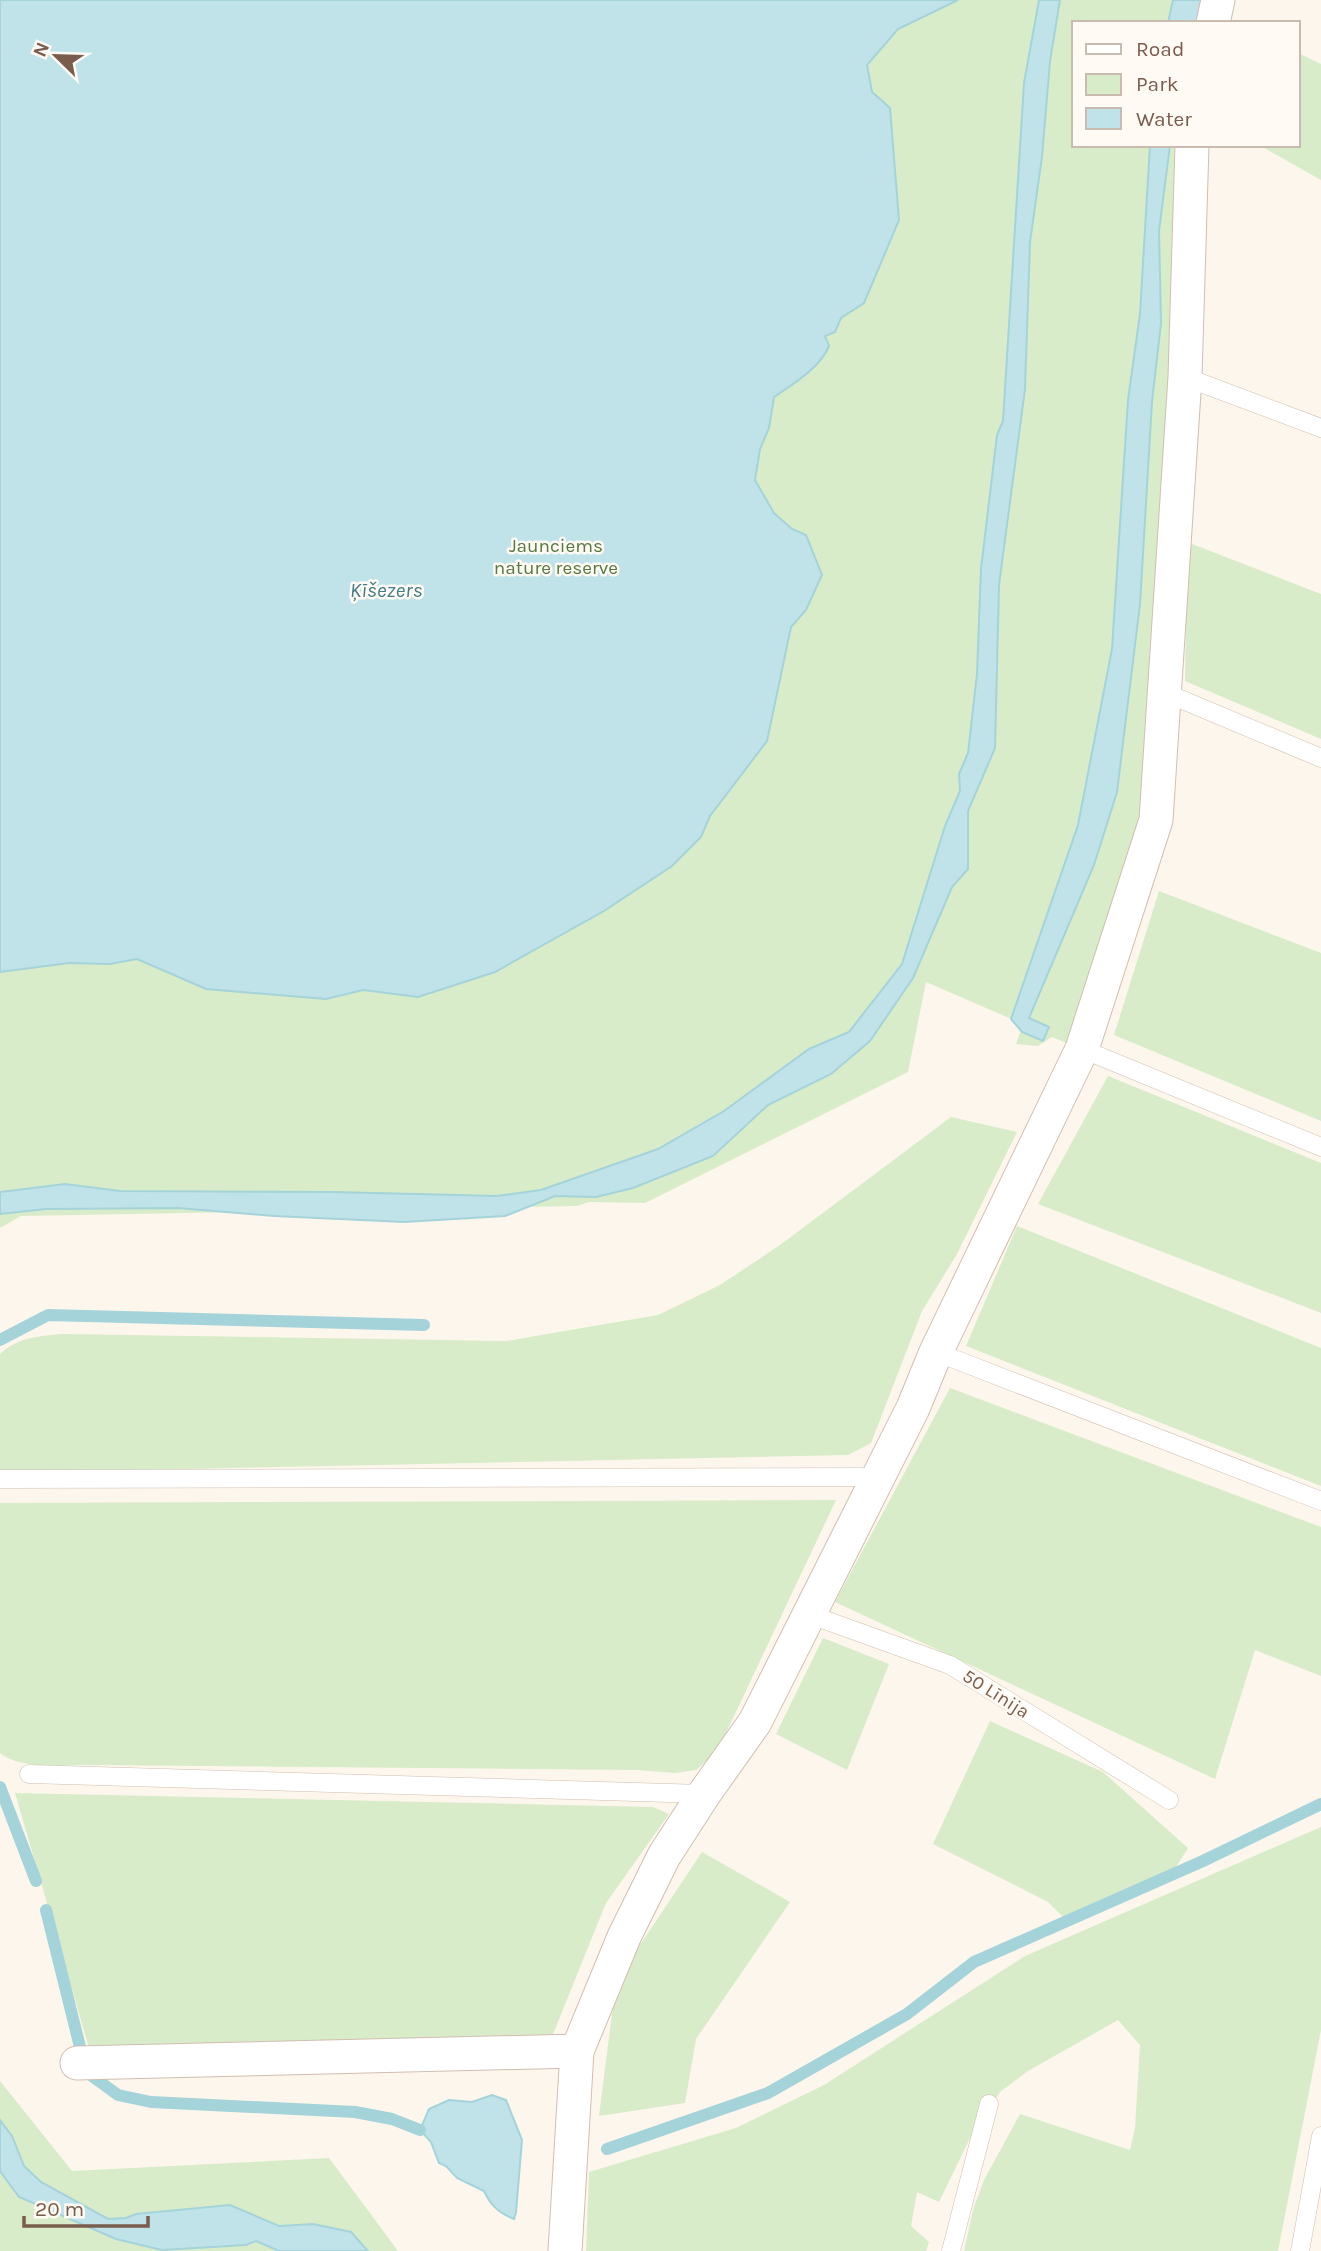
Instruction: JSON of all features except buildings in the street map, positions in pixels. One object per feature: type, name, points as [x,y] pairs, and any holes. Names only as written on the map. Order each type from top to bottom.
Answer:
[{"type":"street","points":[[1213,21],[1218,0]]},
{"type":"street","points":[[565,2251],[577,2051],[625,1937],[664,1856],[755,1722],[914,1408],[936,1352],[1082,1049],[1156,820],[1185,377],[1192,147]]},
{"type":"street","points":[[77,2063],[577,2051]]},
{"type":"lane","points":[[1185,377],[1321,428]]},
{"type":"lane","points":[[1166,693],[1321,758]]},
{"type":"lane","points":[[1082,1049],[1321,1147]]},
{"type":"lane","points":[[936,1352],[1321,1501]]},
{"type":"lane","points":[[0,1479],[880,1477]]},
{"type":"lane","name":"50 Līnija","points":[[811,1615],[950,1665],[1169,1800]]},
{"type":"lane","points":[[29,1774],[704,1794]]},
{"type":"lane","points":[[951,2251],[989,2104]]},
{"type":"lane","points":[[1300,2251],[1321,2137]]},
{"type":"green space","name":"Jaunciems nature reserve","points":[[0,0],[1214,0],[1210,21],[1072,21],[1072,147],[1188,147],[1161,771],[1069,1044],[1052,1037],[1038,1046],[1016,1044],[1023,1024],[926,982],[908,1072],[645,1203],[589,1202],[577,1206],[21,1216],[0,1228]]},
{"type":"green space","points":[[1300,54],[1321,64],[1321,180],[1263,147],[1300,147]]},
{"type":"green space","points":[[1187,542],[1321,594],[1321,739],[1185,681]]},
{"type":"green space","points":[[1159,891],[1321,953],[1321,1121],[1114,1035]]},
{"type":"green space","points":[[1108,1076],[1321,1163],[1321,1313],[1038,1204]]},
{"type":"green space","points":[[951,1117],[1017,1132],[957,1254],[922,1311],[871,1443],[848,1455],[0,1473],[0,1354],[21,1341],[61,1334],[506,1341],[658,1315],[720,1285],[780,1245]]},
{"type":"green space","points":[[1017,1226],[1321,1348],[1321,1486],[966,1346]]},
{"type":"green space","points":[[950,1388],[1321,1527],[1321,1676],[1255,1650],[1215,1779],[835,1602]]},
{"type":"green space","points":[[836,1500],[717,1752],[696,1770],[675,1773],[637,1770],[56,1766],[19,1762],[0,1753],[0,1503]]},
{"type":"green space","points":[[823,1638],[889,1664],[847,1770],[776,1734]]},
{"type":"green space","points":[[990,1721],[1103,1772],[1188,1848],[1176,1867],[1064,1918],[1048,1902],[933,1844]]},
{"type":"green space","points":[[15,1793],[653,1807],[669,1814],[606,1903],[551,2039],[89,2048]]},
{"type":"green space","points":[[1321,1827],[1321,2030],[1278,2251],[964,2251],[973,2210],[984,2180],[1020,2114],[1130,2150],[1135,2128],[1140,2045],[1118,2020],[1028,2071],[1000,2092],[971,2136],[939,2202],[917,2192],[911,2226],[929,2242],[926,2251],[586,2251],[589,2172],[736,2128],[824,2085],[1025,1956]]},
{"type":"green space","points":[[702,1852],[790,1902],[696,2039],[685,2103],[599,2116],[615,1990],[632,1957]]},
{"type":"green space","points":[[0,2081],[72,2171],[329,2158],[398,2251],[0,2251]]},
{"type":"water","name":"Ķīšezers","points":[[0,0],[958,0],[898,29],[867,65],[872,92],[890,108],[899,220],[864,303],[841,318],[835,332],[825,336],[829,346],[813,368],[774,397],[755,480],[774,513],[792,529],[806,535],[822,575],[806,610],[791,627],[767,741],[710,816],[701,837],[672,866],[604,911],[495,972],[418,997],[363,990],[326,999],[206,989],[137,959],[110,964],[69,963],[0,972]]},
{"type":"water","points":[[1039,0],[1060,0],[1050,61],[1042,157],[1030,242],[1025,389],[999,585],[995,748],[968,811],[968,869],[952,887],[913,978],[870,1041],[831,1074],[768,1105],[713,1156],[633,1188],[596,1197],[555,1196],[505,1216],[404,1222],[178,1208],[46,1209],[0,1214],[0,1192],[65,1184],[120,1191],[497,1196],[541,1190],[658,1149],[724,1111],[809,1049],[849,1032],[902,964],[945,826],[960,791],[959,774],[968,753],[977,674],[981,569],[997,435],[1003,421],[1024,83]]},
{"type":"water","points":[[1173,0],[1204,0],[1199,21],[1168,21]]},
{"type":"water","points":[[1150,147],[1170,147],[1159,231],[1161,323],[1152,402],[1140,604],[1117,792],[1094,865],[1029,1018],[1049,1027],[1043,1041],[1022,1032],[1011,1019],[1078,825],[1112,649],[1128,400],[1140,314]]},
{"type":"water","points":[[492,2095],[506,2100],[522,2140],[514,2219],[496,2208],[484,2191],[457,2178],[446,2166],[439,2163],[431,2142],[420,2130],[429,2109],[449,2100],[472,2102]]},
{"type":"water","points":[[0,2120],[12,2136],[24,2166],[41,2182],[108,2219],[230,2205],[279,2226],[313,2224],[351,2232],[368,2251],[279,2251],[256,2241],[246,2245],[162,2250],[116,2239],[19,2197],[0,2171]]},
{"type":"waterway","points":[[0,1340],[48,1315],[424,1325]]},
{"type":"waterway","points":[[0,1787],[36,1881]]},
{"type":"waterway","points":[[607,2149],[768,2093],[907,2014],[974,1962],[1203,1861],[1321,1804]]},
{"type":"waterway","points":[[46,1910],[81,2051],[92,2076],[118,2095],[151,2102],[355,2112],[392,2119],[420,2130]]}]
